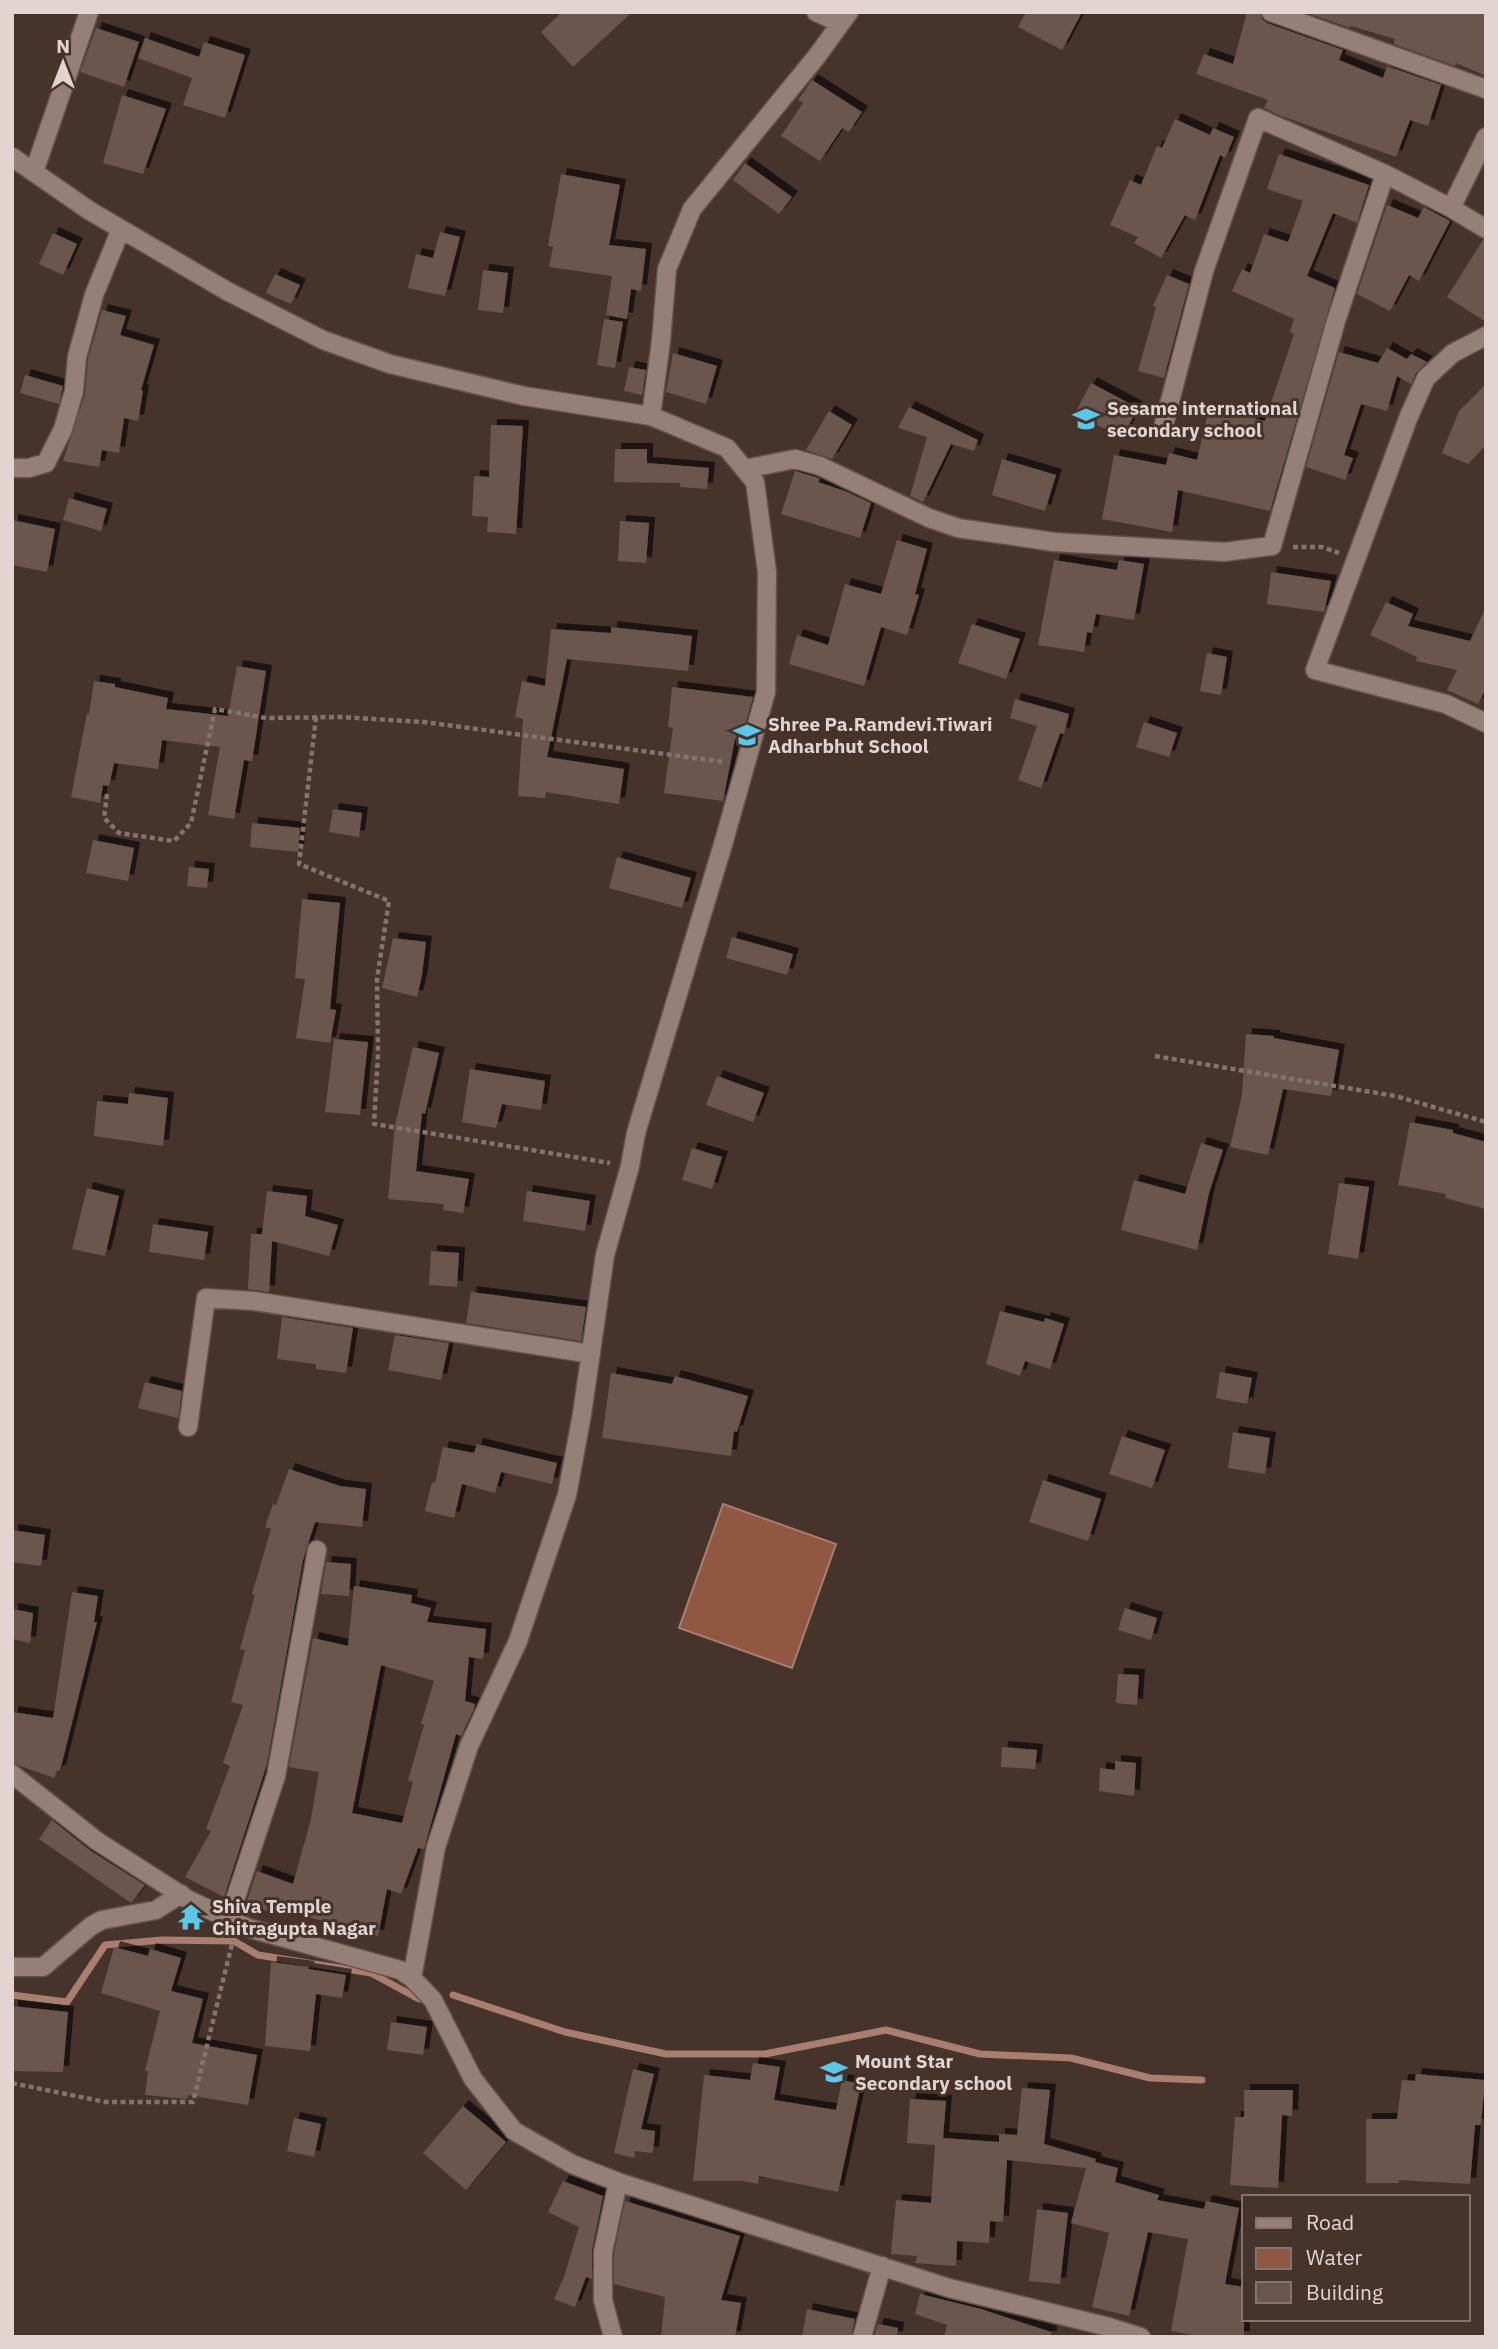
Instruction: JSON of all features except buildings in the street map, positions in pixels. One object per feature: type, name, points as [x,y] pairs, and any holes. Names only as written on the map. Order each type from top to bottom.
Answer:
[{"type":"street","points":[[34,172],[89,12]]},
{"type":"street","points":[[651,416],[667,269],[692,208],[817,56],[844,18],[816,12]]},
{"type":"street","points":[[1271,12],[1486,89]]},
{"type":"street","points":[[1164,424],[1204,271],[1258,118],[1385,174],[1486,229]]},
{"type":"street","points":[[1451,208],[1486,137]]},
{"type":"street","points":[[12,157],[90,211],[227,291],[323,340],[390,364],[524,396],[651,416],[727,448],[755,482],[767,572],[766,692],[636,1133],[605,1255],[582,1414],[567,1494],[518,1641],[469,1746],[436,1847],[412,1978]]},
{"type":"street","points":[[744,469],[795,459],[820,466],[929,518],[958,528],[1055,542],[1211,551],[1272,547],[1336,321],[1385,174]]},
{"type":"street","points":[[12,468],[29,468],[46,463],[63,429],[74,391],[77,357],[94,295],[121,229]]},
{"type":"street","points":[[1486,336],[1453,353],[1426,378],[1409,416],[1315,670],[1446,705],[1486,723]]},
{"type":"street","points":[[188,1427],[206,1298],[254,1301],[591,1354]]},
{"type":"street","points":[[229,1918],[276,1776],[317,1550]]},
{"type":"street","points":[[12,1774],[97,1841],[181,1894],[248,1928],[400,1970],[412,1978],[433,2000],[473,2079],[514,2131],[572,2164],[618,2182],[949,2288],[1108,2332],[1141,2337]]},
{"type":"street","points":[[12,1967],[43,1967],[91,1926],[102,1920],[156,1910],[181,1894]]},
{"type":"street","points":[[613,2337],[603,2300],[603,2252],[618,2182]]},
{"type":"street","points":[[862,2337],[882,2266]]},
{"type":"path","points":[[1272,547],[1322,547],[1356,559]]},
{"type":"path","points":[[107,794],[104,818],[119,833],[174,841],[191,824],[215,709],[266,718],[424,722],[745,765]]},
{"type":"path","points":[[316,718],[299,864],[389,901],[377,979],[378,1054],[374,1124],[629,1166]]},
{"type":"path","points":[[1155,1056],[1395,1096],[1486,1122]]},
{"type":"path","points":[[12,2083],[105,2102],[193,2102],[230,1949]]},
{"type":"water","points":[[723,1504],[836,1544],[792,1668],[679,1628]]},
{"type":"waterway","points":[[12,1995],[67,2002],[105,1945],[162,1940],[234,1941],[258,1955],[371,1973],[419,1999]]},
{"type":"waterway","points":[[453,1995],[565,2032],[666,2054],[765,2054],[886,2030],[980,2054],[1071,2058],[1150,2078],[1202,2080]]},
{"type":"place","name":"Sesame international secondary school","points":[[1086,419]]},
{"type":"place","name":"Shree Pa.Ramdevi.Tiwari Adharbhut School","points":[[747,735]]},
{"type":"place","name":"Shiva Temple Chitragupta Nagar","points":[[191,1917]]},
{"type":"place","name":"Mount Star Secondary school","points":[[834,2072]]}]
